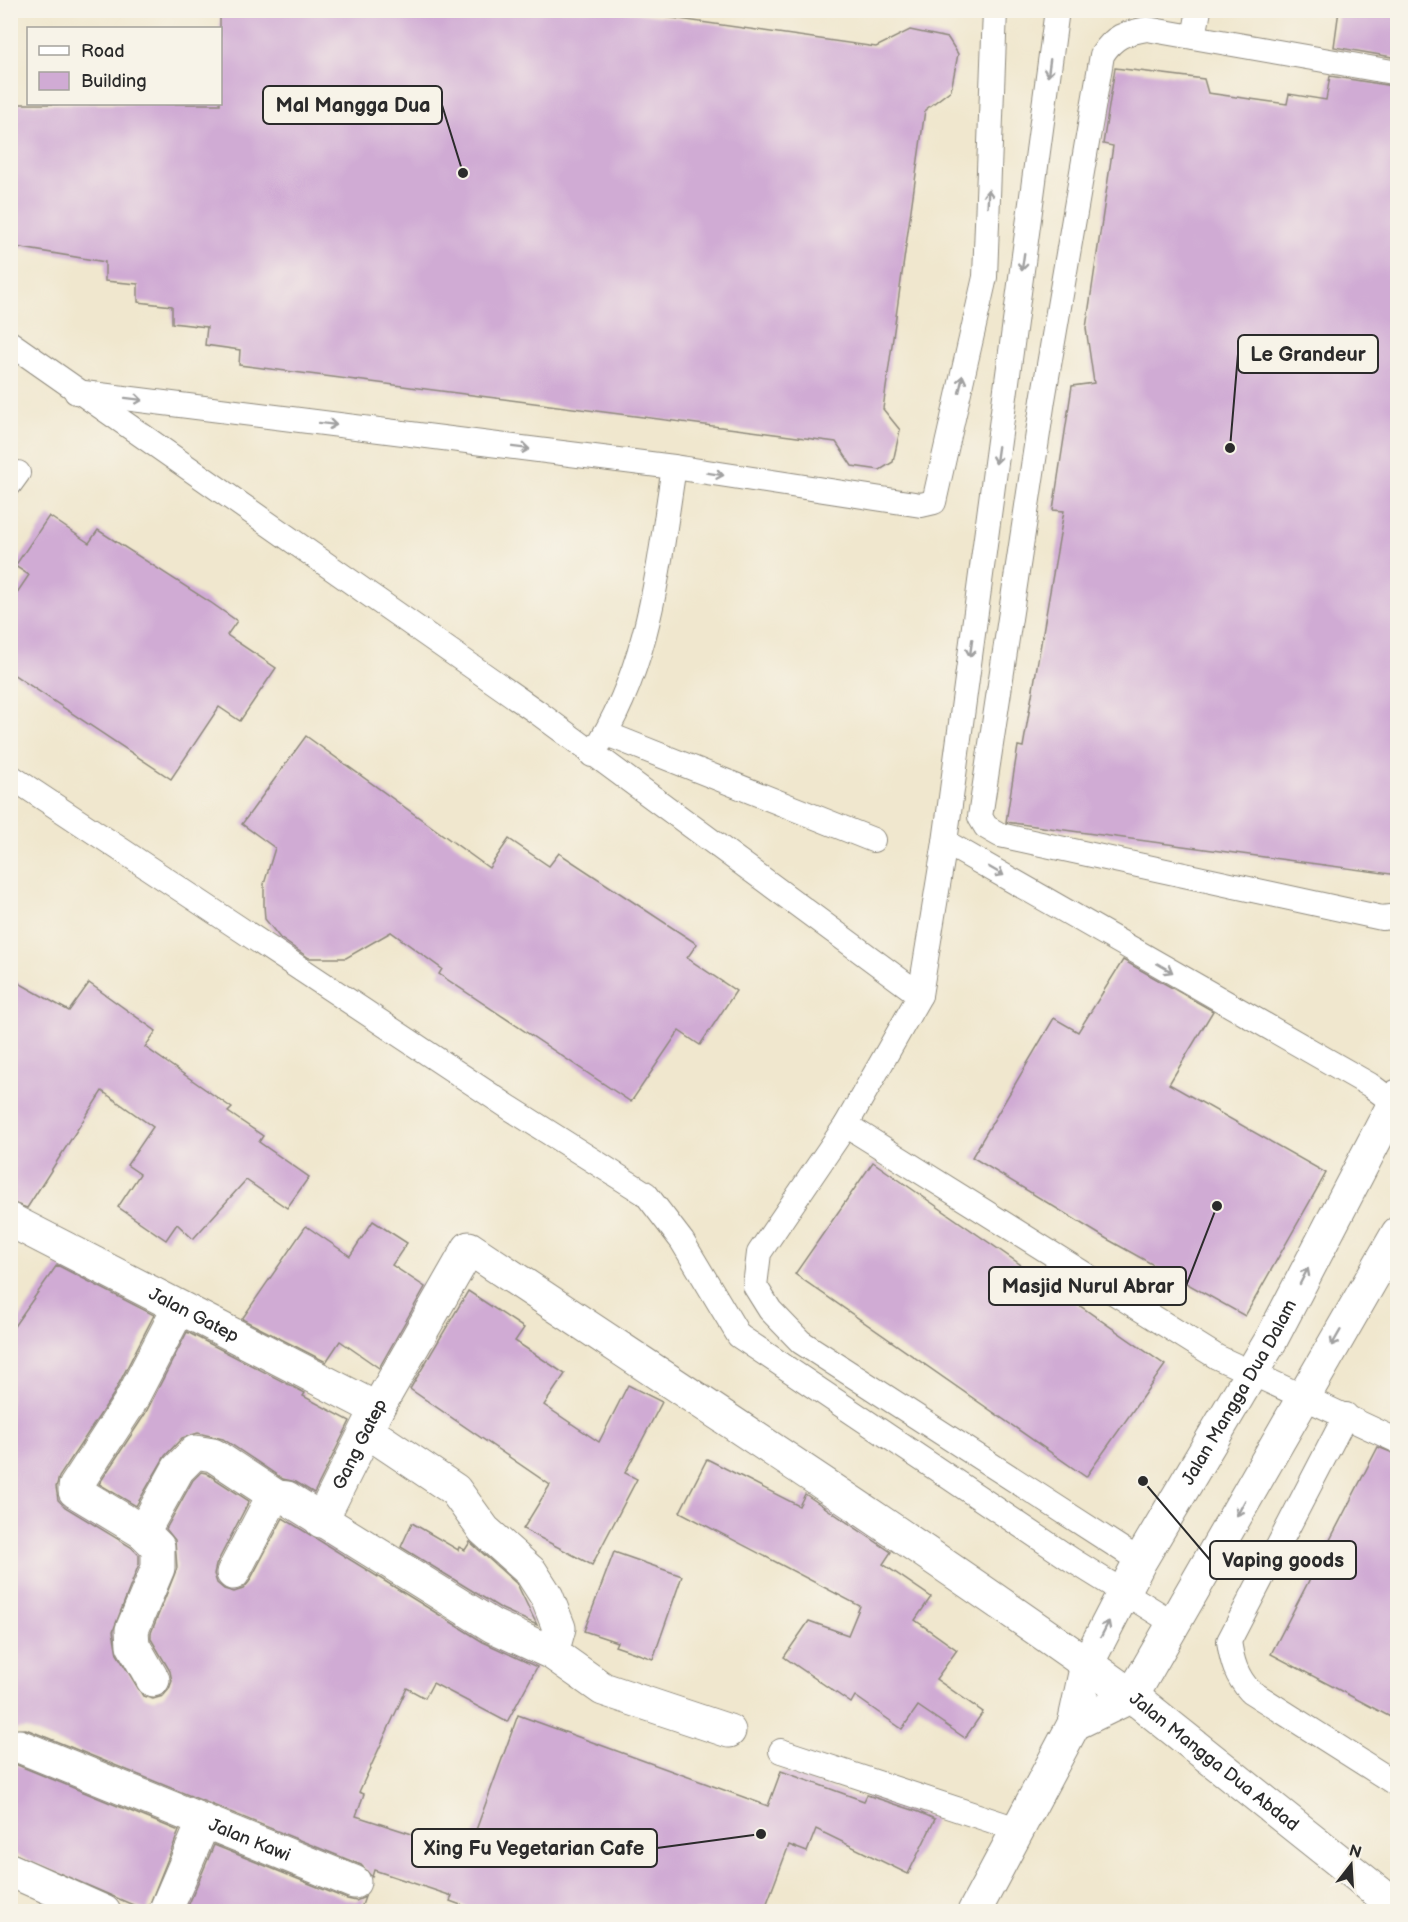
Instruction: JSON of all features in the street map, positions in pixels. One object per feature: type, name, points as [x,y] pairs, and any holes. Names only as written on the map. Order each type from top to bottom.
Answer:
[{"type":"street","name":"Jalan Mangga Dua Dalam","points":[[974,1911],[1074,1724],[1087,1664],[1140,1561],[1252,1373],[1396,1102]]},
{"type":"street","name":"Jalan Gatep","points":[[10,1220],[179,1308],[372,1420],[455,1490],[484,1530],[531,1572],[547,1597],[559,1628],[552,1653]]},
{"type":"street","points":[[1074,1724],[1132,1696],[1398,1233]]},
{"type":"street","name":"Gang Gatep","points":[[321,1521],[372,1420],[469,1248]]},
{"type":"street","name":"Jalan Mangga Dua Abdad","points":[[469,1248],[918,1546],[1087,1664],[1132,1696],[1392,1904]]},
{"type":"street","points":[[153,1680],[133,1645],[132,1630],[158,1568],[158,1547],[143,1532],[75,1491],[75,1487],[129,1404],[179,1308]]},
{"type":"street","points":[[143,1532],[178,1469],[195,1452],[213,1455],[277,1497],[287,1498],[493,1626],[552,1653],[603,1689],[651,1707],[729,1731]]},
{"type":"street","points":[[233,1573],[269,1504],[277,1497]]},
{"type":"street","points":[[20,1746],[204,1821]]},
{"type":"street","name":"Jalan Kawi","points":[[165,1911],[204,1821],[354,1882]]},
{"type":"street","points":[[10,1870],[104,1911]]},
{"type":"lane","points":[[76,392],[674,468],[921,505],[934,502],[985,277],[995,10]]},
{"type":"lane","points":[[1057,10],[945,842],[920,995],[846,1125],[759,1253],[755,1286],[770,1310],[801,1342],[1140,1561]]},
{"type":"lane","points":[[1194,37],[1199,10]]},
{"type":"lane","points":[[1398,73],[1147,29],[1122,34],[1111,40],[1102,55],[1043,400],[980,817],[986,827],[1000,835],[1382,918],[1398,916]]},
{"type":"lane","points":[[10,344],[537,712],[592,755],[920,995]]},
{"type":"lane","points":[[592,755],[607,734],[646,638],[656,592],[674,468]]},
{"type":"lane","points":[[607,734],[873,840]]},
{"type":"lane","points":[[10,776],[510,1108],[645,1194],[682,1241],[739,1336],[1124,1593],[1175,1624]]},
{"type":"lane","points":[[945,842],[1396,1102]]},
{"type":"lane","points":[[846,1125],[1194,1344],[1398,1441]]},
{"type":"lane","points":[[1346,1415],[1229,1641],[1232,1662],[1242,1683],[1250,1691],[1398,1785]]},
{"type":"lane","points":[[781,1751],[1017,1830]]},
{"type":"building","points":[[220,10],[616,10],[876,47],[910,30],[948,38],[958,54],[951,90],[925,110],[883,409],[900,430],[893,462],[880,470],[852,466],[836,442],[239,365],[240,350],[205,345],[207,327],[172,323],[172,306],[138,302],[138,284],[105,281],[105,262],[10,246],[10,104],[222,105],[222,27],[220,27]]},
{"type":"building","points":[[1339,10],[1398,10],[1398,58],[1334,47]]},
{"type":"building","points":[[1115,68],[1204,79],[1208,93],[1287,104],[1289,94],[1326,100],[1330,76],[1398,87],[1398,875],[1006,822],[1018,746],[1023,747],[1064,511],[1053,510],[1072,386],[1094,383],[1086,328],[1113,146],[1103,144]]},
{"type":"building","points":[[49,516],[89,543],[98,530],[210,602],[237,621],[227,635],[276,668],[240,721],[219,707],[171,779],[10,672],[10,603],[29,575],[15,566]]},
{"type":"building","points":[[306,736],[489,868],[509,839],[549,866],[559,853],[697,944],[687,958],[736,991],[700,1045],[679,1031],[631,1102],[439,974],[442,969],[391,932],[346,958],[309,958],[280,938],[265,919],[264,905],[264,884],[275,848],[242,824]]},
{"type":"building","points":[[1123,960],[1213,1011],[1169,1084],[1326,1173],[1245,1316],[1107,1239],[972,1157],[1054,1018],[1078,1032]]},
{"type":"building","points":[[10,978],[69,1011],[89,983],[156,1031],[145,1047],[232,1108],[228,1112],[263,1136],[259,1142],[309,1177],[287,1208],[246,1180],[193,1239],[177,1224],[166,1240],[118,1207],[140,1174],[127,1165],[153,1127],[102,1091],[27,1208],[10,1202]]},
{"type":"building","points":[[873,1162],[1165,1365],[1086,1477],[795,1274]]},
{"type":"building","points":[[373,1221],[407,1243],[392,1265],[425,1287],[379,1368],[340,1341],[326,1362],[242,1319],[306,1226],[350,1256]]},
{"type":"building","points":[[57,1265],[154,1315],[113,1395],[59,1477],[56,1487],[58,1500],[65,1507],[131,1547],[139,1555],[139,1564],[113,1631],[117,1654],[143,1696],[153,1699],[163,1696],[172,1681],[170,1671],[151,1639],[151,1633],[177,1568],[175,1540],[166,1529],[193,1480],[201,1472],[206,1473],[249,1501],[216,1565],[214,1574],[217,1583],[224,1589],[234,1592],[243,1589],[249,1582],[283,1518],[483,1642],[537,1667],[507,1722],[433,1683],[425,1698],[407,1688],[359,1792],[364,1794],[356,1816],[468,1852],[518,1715],[768,1806],[781,1771],[864,1801],[867,1795],[919,1812],[935,1819],[908,1874],[816,1829],[807,1852],[789,1845],[764,1911],[477,1911],[450,1901],[452,1896],[374,1870],[372,1877],[361,1865],[26,1729],[10,1730],[10,1332]]},
{"type":"building","points":[[468,1291],[524,1328],[515,1341],[565,1374],[544,1405],[599,1442],[628,1385],[662,1402],[625,1473],[637,1479],[592,1565],[523,1529],[550,1485],[410,1389]]},
{"type":"building","points":[[187,1332],[305,1393],[303,1396],[350,1421],[314,1493],[296,1482],[283,1479],[223,1439],[198,1433],[182,1438],[165,1456],[136,1506],[99,1484],[145,1414]]},
{"type":"building","points":[[1378,1447],[1398,1455],[1398,1721],[1271,1654]]},
{"type":"building","points":[[707,1459],[799,1506],[805,1494],[891,1552],[883,1564],[931,1597],[915,1620],[957,1650],[936,1679],[983,1712],[965,1738],[918,1706],[902,1729],[855,1696],[851,1703],[784,1657],[809,1621],[848,1635],[860,1606],[680,1512]]},
{"type":"building","points":[[412,1523],[458,1550],[459,1547],[465,1550],[470,1542],[517,1584],[537,1625],[502,1609],[401,1547]]},
{"type":"building","points":[[614,1552],[682,1576],[653,1659],[615,1646],[617,1642],[584,1631]]},
{"type":"building","points":[[10,1762],[179,1831],[147,1911],[10,1852]]},
{"type":"building","points":[[214,1845],[347,1899],[356,1901],[365,1897],[360,1911],[186,1911]]},
{"type":"place","name":"Mal Mangga Dua","points":[[463,173]]},
{"type":"place","name":"Le Grandeur","points":[[1230,448]]},
{"type":"place","name":"Masjid Nurul Abrar","points":[[1217,1206]]},
{"type":"place","name":"Vaping goods","points":[[1143,1481]]},
{"type":"place","name":"Xing Fu Vegetarian Cafe","points":[[761,1834]]}]
